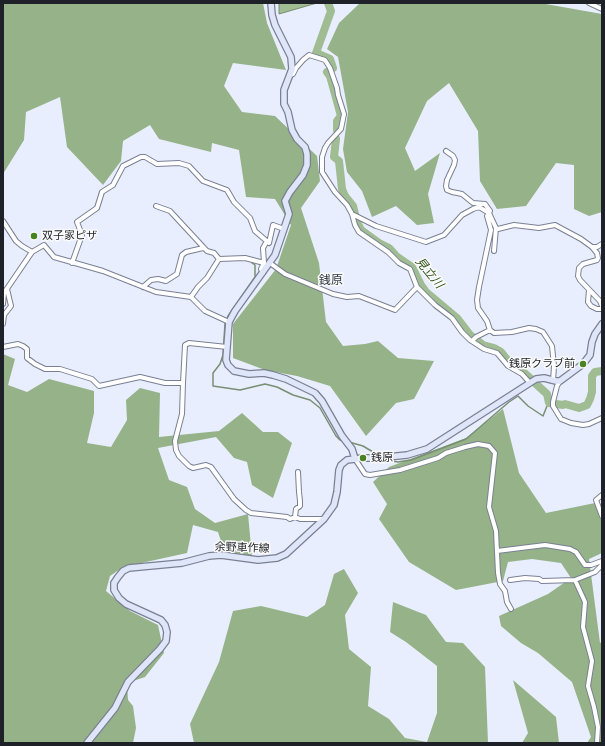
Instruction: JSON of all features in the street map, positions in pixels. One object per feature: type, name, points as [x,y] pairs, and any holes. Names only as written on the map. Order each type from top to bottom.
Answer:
[{"type":"main road","points":[[271,3],[275,25],[291,57],[292,69],[284,90],[284,104],[288,112],[292,130],[297,139],[305,147],[307,154],[307,166],[303,175],[285,201],[288,214],[275,255],[267,263],[263,273],[235,310],[229,322],[226,360],[228,365],[234,371],[248,374],[264,373],[273,375],[286,379],[315,393],[322,401],[342,436],[352,449],[355,458],[378,458],[407,455],[427,449],[536,379],[544,378],[553,381],[560,381],[583,364],[590,355],[595,334],[602,324]]},
{"type":"main road","name":"余野車作線","points":[[88,743],[115,708],[128,682],[166,641],[167,632],[165,625],[161,620],[126,604],[114,590],[114,583],[123,571],[129,568],[182,563],[209,556],[221,555],[258,560],[277,558],[286,554],[324,520],[334,505],[337,492],[338,470],[347,460],[355,458]]},
{"type":"street","points":[[589,3],[602,9]]},
{"type":"street","points":[[289,77],[309,55],[325,60],[330,68],[344,114],[341,129],[328,143],[323,153],[322,172],[335,192],[355,216],[376,226],[426,242],[444,235],[462,215],[473,209],[479,207],[489,212]]},
{"type":"street","points":[[446,151],[453,156],[455,160],[447,180],[447,190],[462,194],[474,203],[485,204],[490,211],[489,212],[496,228],[494,251]]},
{"type":"street","points":[[72,263],[82,234],[78,222],[97,208],[102,192],[112,185],[123,166],[145,157],[157,164],[179,163],[189,166],[203,181],[227,190],[234,202],[250,218],[255,231],[277,249]]},
{"type":"street","points":[[156,206],[170,211],[203,248],[214,253],[219,259]]},
{"type":"street","points":[[489,212],[487,216],[491,232],[479,287],[477,304],[487,321],[490,330],[494,333],[512,332],[529,328],[543,332],[552,346],[554,366],[553,381]]},
{"type":"street","points":[[355,216],[356,228],[362,235],[388,252],[399,263],[410,269],[417,287],[452,318],[462,332],[484,349],[497,353],[508,366],[522,374],[530,383]]},
{"type":"street","points":[[3,221],[16,241],[32,252]]},
{"type":"street","points":[[267,263],[263,248],[268,242],[273,225],[284,229]]},
{"type":"street","points":[[496,228],[501,229],[514,225],[539,228],[555,226],[570,232],[592,247],[597,253],[597,260],[583,264],[579,268],[579,272],[580,280],[600,301],[602,308],[597,309],[591,306],[588,302],[589,290]]},
{"type":"street","points":[[592,247],[597,247],[602,244]]},
{"type":"street","points":[[3,304],[4,293],[32,252],[44,245],[54,257],[104,272],[156,292],[191,297],[205,310],[229,322]]},
{"type":"street","points":[[143,287],[152,280],[166,280],[177,274],[182,255],[186,252],[203,248]]},
{"type":"street","points":[[219,259],[245,258],[267,263],[286,274],[333,294],[347,297],[359,296],[395,310],[417,287]]},
{"type":"street","points":[[191,297],[207,278],[219,259]]},
{"type":"street","points":[[3,324],[4,315],[11,306],[7,289]]},
{"type":"street","points":[[474,340],[490,330]]},
{"type":"street","points":[[227,347],[189,343],[185,345],[182,414],[175,441],[176,450],[179,456],[193,468],[206,465],[212,467],[228,492],[251,513],[287,517],[290,519],[324,520]]},
{"type":"street","points":[[3,347],[18,344],[23,346],[26,349],[27,358],[35,364],[45,369],[60,369],[92,379],[99,386],[140,377],[165,383],[183,383]]},
{"type":"street","points":[[560,381],[557,386],[553,404],[560,419],[572,423],[588,424],[602,418]]},
{"type":"street","points":[[355,458],[365,474],[370,475],[400,470],[438,458],[446,453],[465,447],[478,444],[489,446],[495,452],[489,507],[496,532],[500,584],[505,592],[506,602],[511,609]]},
{"type":"street","points":[[295,518],[296,509],[300,506],[298,472]]},
{"type":"street","points":[[602,495],[596,500],[602,516]]},
{"type":"street","points":[[497,551],[545,545],[570,549],[576,552],[585,565],[591,565],[602,561]]},
{"type":"street","points":[[510,580],[525,578],[539,579],[542,581],[575,580],[594,572],[602,565]]},
{"type":"street","points":[[575,580],[584,602],[583,627],[592,661],[588,686],[598,727],[597,743]]},
{"type":"shaded area","points":[[3,3],[263,3],[267,23],[286,70],[233,63],[224,86],[242,112],[275,116],[317,156],[320,181],[301,208],[319,263],[326,322],[343,346],[378,341],[398,358],[434,361],[414,399],[396,403],[366,436],[330,386],[297,376],[265,370],[233,358],[233,324],[276,269],[291,225],[275,199],[246,197],[239,150],[212,143],[211,152],[159,139],[150,125],[123,141],[121,161],[103,185],[67,147],[60,97],[26,112],[24,140],[3,174]]},
{"type":"shaded area","points":[[279,3],[317,3],[279,14]]},
{"type":"shaded area","points":[[360,3],[540,3],[602,14],[602,212],[589,216],[574,209],[574,165],[556,163],[526,206],[497,209],[480,181],[478,131],[449,83],[427,101],[405,148],[415,171],[440,153],[428,194],[434,223],[417,225],[396,206],[372,217],[362,191],[347,172],[343,149],[348,112],[338,57],[327,49],[339,23]]},
{"type":"shaded area","points":[[3,354],[15,359],[8,385],[27,392],[49,379],[94,391],[94,413],[87,443],[111,447],[127,420],[126,400],[140,388],[160,393],[159,437],[219,431],[242,413],[263,432],[278,432],[292,443],[273,498],[252,485],[247,462],[234,458],[216,437],[158,448],[169,480],[187,487],[195,509],[215,523],[248,514],[252,557],[224,550],[218,532],[193,525],[187,553],[123,567],[110,576],[106,591],[130,611],[158,625],[164,653],[145,677],[127,683],[128,700],[133,706],[136,728],[133,743],[3,743]]},
{"type":"shaded area","points":[[503,409],[519,473],[546,513],[595,503],[602,509],[602,553],[589,559],[600,643],[602,642],[602,743],[587,743],[591,737],[572,682],[538,653],[521,643],[501,626],[499,616],[548,594],[571,578],[561,563],[532,559],[508,562],[503,581],[456,590],[409,562],[379,519],[387,504],[373,482],[389,467],[466,438]]},
{"type":"shaded area","points":[[344,569],[358,593],[345,615],[349,649],[371,667],[368,706],[389,719],[405,738],[427,742],[437,713],[437,666],[406,642],[390,632],[393,602],[426,615],[446,642],[463,643],[485,667],[488,743],[194,743],[190,724],[219,662],[233,611],[261,606],[307,617],[325,605],[334,574]]},
{"type":"shaded area","points":[[513,680],[556,717],[559,743],[522,743],[528,733]]},
{"type":"waterway","name":"見立川","points":[[328,3],[331,11],[316,53],[330,59],[333,68]]},
{"type":"waterway","name":"見立川","points":[[327,72],[330,76],[341,116],[337,121],[337,130]]},
{"type":"waterway","name":"見立川","points":[[336,139],[334,157],[339,161],[342,189],[345,196],[353,206],[357,222],[361,230],[379,243],[389,248],[396,256],[412,267],[426,292],[457,318],[470,335],[483,345],[501,352],[512,366],[521,370],[531,379]]},
{"type":"waterway","points":[[252,263],[255,265],[255,277],[228,316],[225,324],[223,355],[220,364],[213,373],[213,386],[240,390],[265,384],[310,400],[320,408],[336,436],[343,441]]},
{"type":"waterway","name":"見立川","points":[[536,384],[547,394],[549,403],[565,404],[579,408],[587,405],[590,399],[592,392],[592,376],[595,372],[602,371]]},
{"type":"waterway","points":[[386,460],[398,462],[411,460],[466,439],[518,396],[528,406],[543,416],[549,403]]},
{"type":"waterway","points":[[349,442],[363,446],[378,455]]},
{"type":"place","name":"双子家ピザ","points":[[34,236]]},
{"type":"place","name":"銭原クラブ前","points":[[583,364]]},
{"type":"place","name":"銭原","points":[[363,458]]},
{"type":"district","name":"銭原","points":[[331,281]]}]
